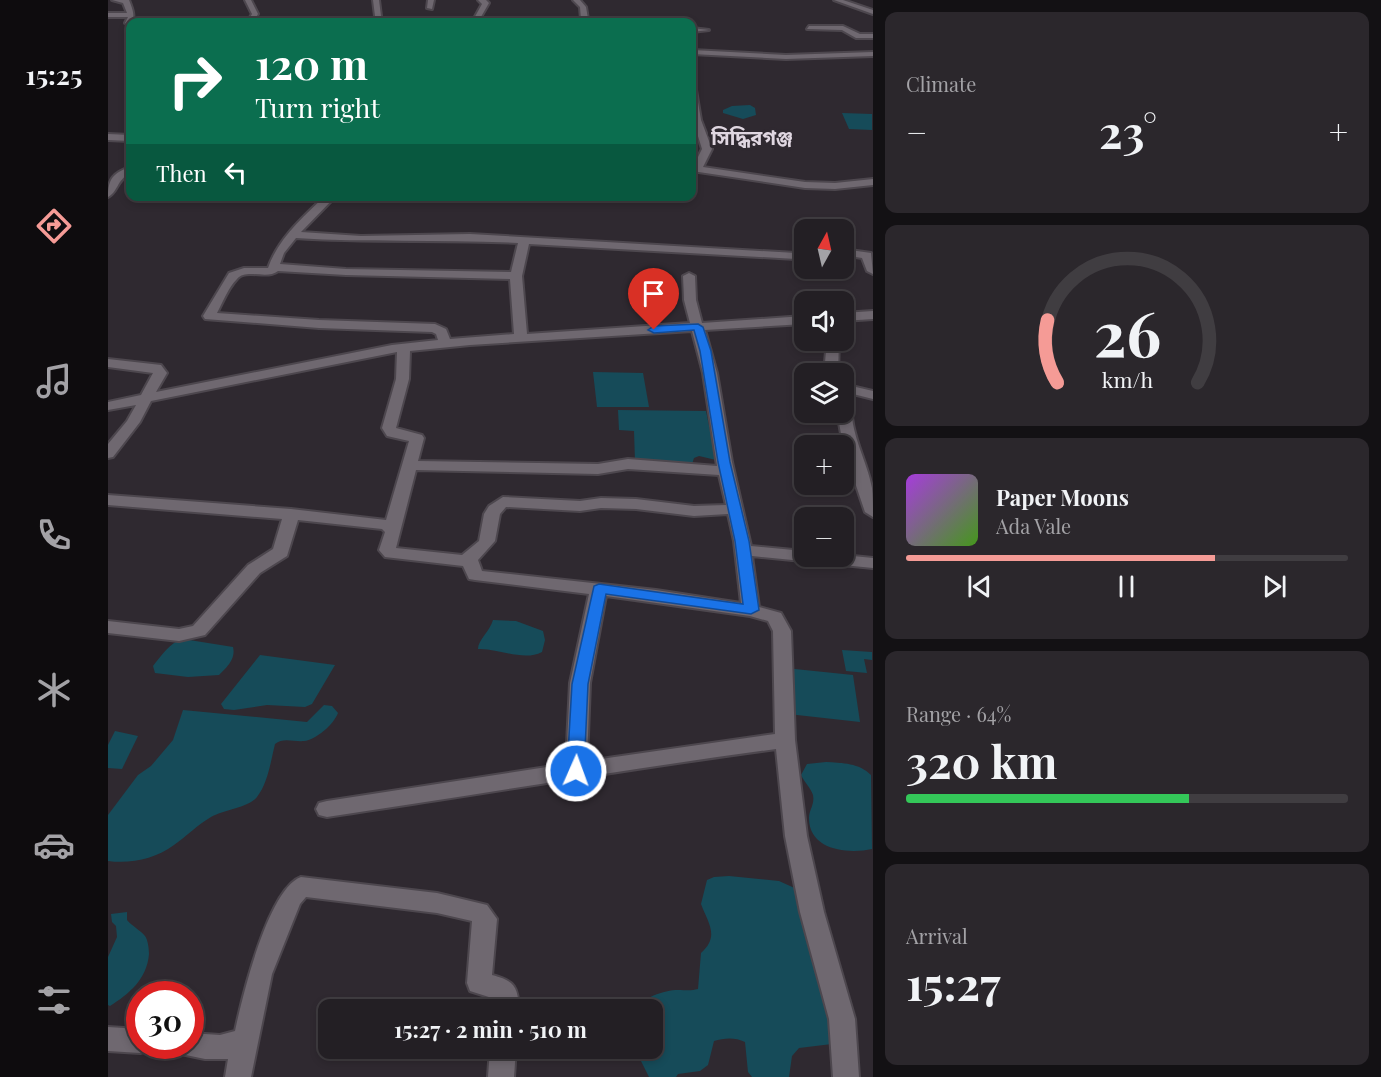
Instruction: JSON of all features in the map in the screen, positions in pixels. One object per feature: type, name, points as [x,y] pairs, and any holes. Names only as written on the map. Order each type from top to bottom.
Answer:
[{"type":"street","points":[[248,0],[255,14],[252,18]]},
{"type":"street","points":[[376,0],[377,18]]},
{"type":"street","points":[[477,18],[486,7],[486,3],[481,0]]},
{"type":"street","points":[[576,0],[583,7],[583,18]]},
{"type":"street","points":[[837,0],[873,12]]},
{"type":"street","points":[[108,1],[126,1],[131,15],[108,15]]},
{"type":"street","points":[[108,23],[126,23]]},
{"type":"street","points":[[809,28],[843,28],[859,36],[873,36]]},
{"type":"street","points":[[696,30],[706,30]]},
{"type":"street","points":[[696,52],[786,57],[873,54]]},
{"type":"street","points":[[696,115],[707,149],[696,166]]},
{"type":"street","points":[[108,137],[126,138]]},
{"type":"street","points":[[696,168],[805,185],[835,186],[873,182]]},
{"type":"street","points":[[108,194],[116,177],[126,172]]},
{"type":"street","points":[[275,267],[279,252],[326,201]]},
{"type":"street","points":[[295,235],[361,239],[429,236],[794,256]]},
{"type":"street","points":[[521,338],[516,276],[518,256],[524,240]]},
{"type":"street","points":[[854,253],[867,255],[873,271]]},
{"type":"street","points":[[445,344],[442,332],[435,328],[319,324],[209,316],[232,275],[244,271],[272,270],[275,267],[367,273],[516,276]]},
{"type":"street","points":[[689,276],[690,300],[708,362],[726,471],[744,550],[751,610]]},
{"type":"street","points":[[854,316],[873,315]]},
{"type":"street","points":[[108,406],[403,348],[794,321]]},
{"type":"street","points":[[403,348],[405,358],[403,382],[388,428],[392,432],[417,438],[387,550],[391,554],[466,561],[471,563],[475,575],[484,577],[599,589],[751,610],[775,617],[782,631],[785,740],[796,836],[812,912],[842,1019],[846,1077]]},
{"type":"street","points":[[108,363],[159,370],[159,376],[133,422],[108,454]]},
{"type":"street","points":[[854,391],[873,394]]},
{"type":"street","points":[[846,423],[873,512]]},
{"type":"street","points":[[409,465],[512,470],[598,469],[628,464],[726,471]]},
{"type":"street","points":[[108,500],[291,514],[387,525],[392,528]]},
{"type":"street","points":[[466,561],[485,544],[489,537],[492,514],[503,502],[580,506],[602,503],[636,504],[694,511],[735,509]]},
{"type":"street","points":[[108,627],[179,636],[199,631],[254,569],[281,552],[291,514]]},
{"type":"street","points":[[744,550],[794,555]]},
{"type":"street","points":[[854,561],[873,563]]},
{"type":"street","points":[[576,771],[580,684],[599,589]]},
{"type":"street","points":[[327,809],[785,740]]},
{"type":"street","points":[[238,1077],[260,974],[291,898],[300,887],[437,903],[480,912],[485,919],[478,982],[499,988],[506,994],[506,999]]},
{"type":"street","points":[[204,1046],[239,1046],[246,1038]]},
{"type":"street","points":[[108,1039],[126,1040]]},
{"type":"street","points":[[501,1077],[502,1059]]},
{"type":"water","points":[[750,105],[755,108],[756,115],[743,119],[723,113],[723,110],[732,106]]},
{"type":"water","points":[[842,113],[872,114],[872,130],[849,129]]},
{"type":"water","points":[[593,372],[643,373],[649,407],[597,407]]},
{"type":"water","points":[[618,410],[706,411],[716,460],[699,456],[694,458],[692,464],[635,461],[634,431],[619,430]]},
{"type":"water","points":[[493,620],[516,621],[543,631],[545,640],[542,652],[527,656],[478,649]]},
{"type":"water","points":[[183,639],[233,647],[232,659],[219,675],[188,677],[155,673],[153,666],[170,646]]},
{"type":"water","points":[[842,650],[872,652],[872,660],[864,659],[867,673],[846,671]]},
{"type":"water","points":[[260,655],[335,665],[312,704],[305,707],[267,705],[234,710],[224,709],[221,704]]},
{"type":"water","points":[[785,668],[853,675],[860,722],[788,714]]},
{"type":"water","points":[[324,705],[332,706],[338,713],[333,722],[319,735],[309,740],[285,740],[275,744],[266,778],[261,791],[254,800],[211,817],[159,854],[134,861],[108,861],[108,815],[138,775],[151,766],[173,740],[183,710],[307,722]]},
{"type":"water","points":[[115,731],[138,736],[122,769],[108,768],[108,745]]},
{"type":"water","points":[[826,762],[856,766],[871,775],[872,849],[852,851],[832,848],[823,844],[811,829],[809,818],[813,795],[801,775],[807,764]]},
{"type":"water","points":[[729,876],[779,881],[799,890],[833,1014],[832,1044],[799,1048],[792,1056],[789,1077],[752,1077],[748,1072],[745,1042],[730,1038],[714,1041],[708,1065],[700,1071],[678,1074],[676,1077],[649,1077],[640,1059],[663,1059],[663,999],[646,999],[672,990],[698,989],[701,953],[707,947],[711,935],[711,929],[701,904],[707,880]]},
{"type":"water","points":[[127,912],[127,920],[145,936],[149,952],[148,963],[139,981],[126,981],[126,994],[110,1006],[108,1005],[108,957],[117,937],[116,926],[112,922],[111,914]]},
{"type":"district","name":"সিদ্ধিরগঞ্জ","points":[[752,138]]},
{"type":"route","points":[[576,771],[580,684],[599,589],[751,610],[742,541],[724,462],[710,373],[698,327],[654,330]]}]
